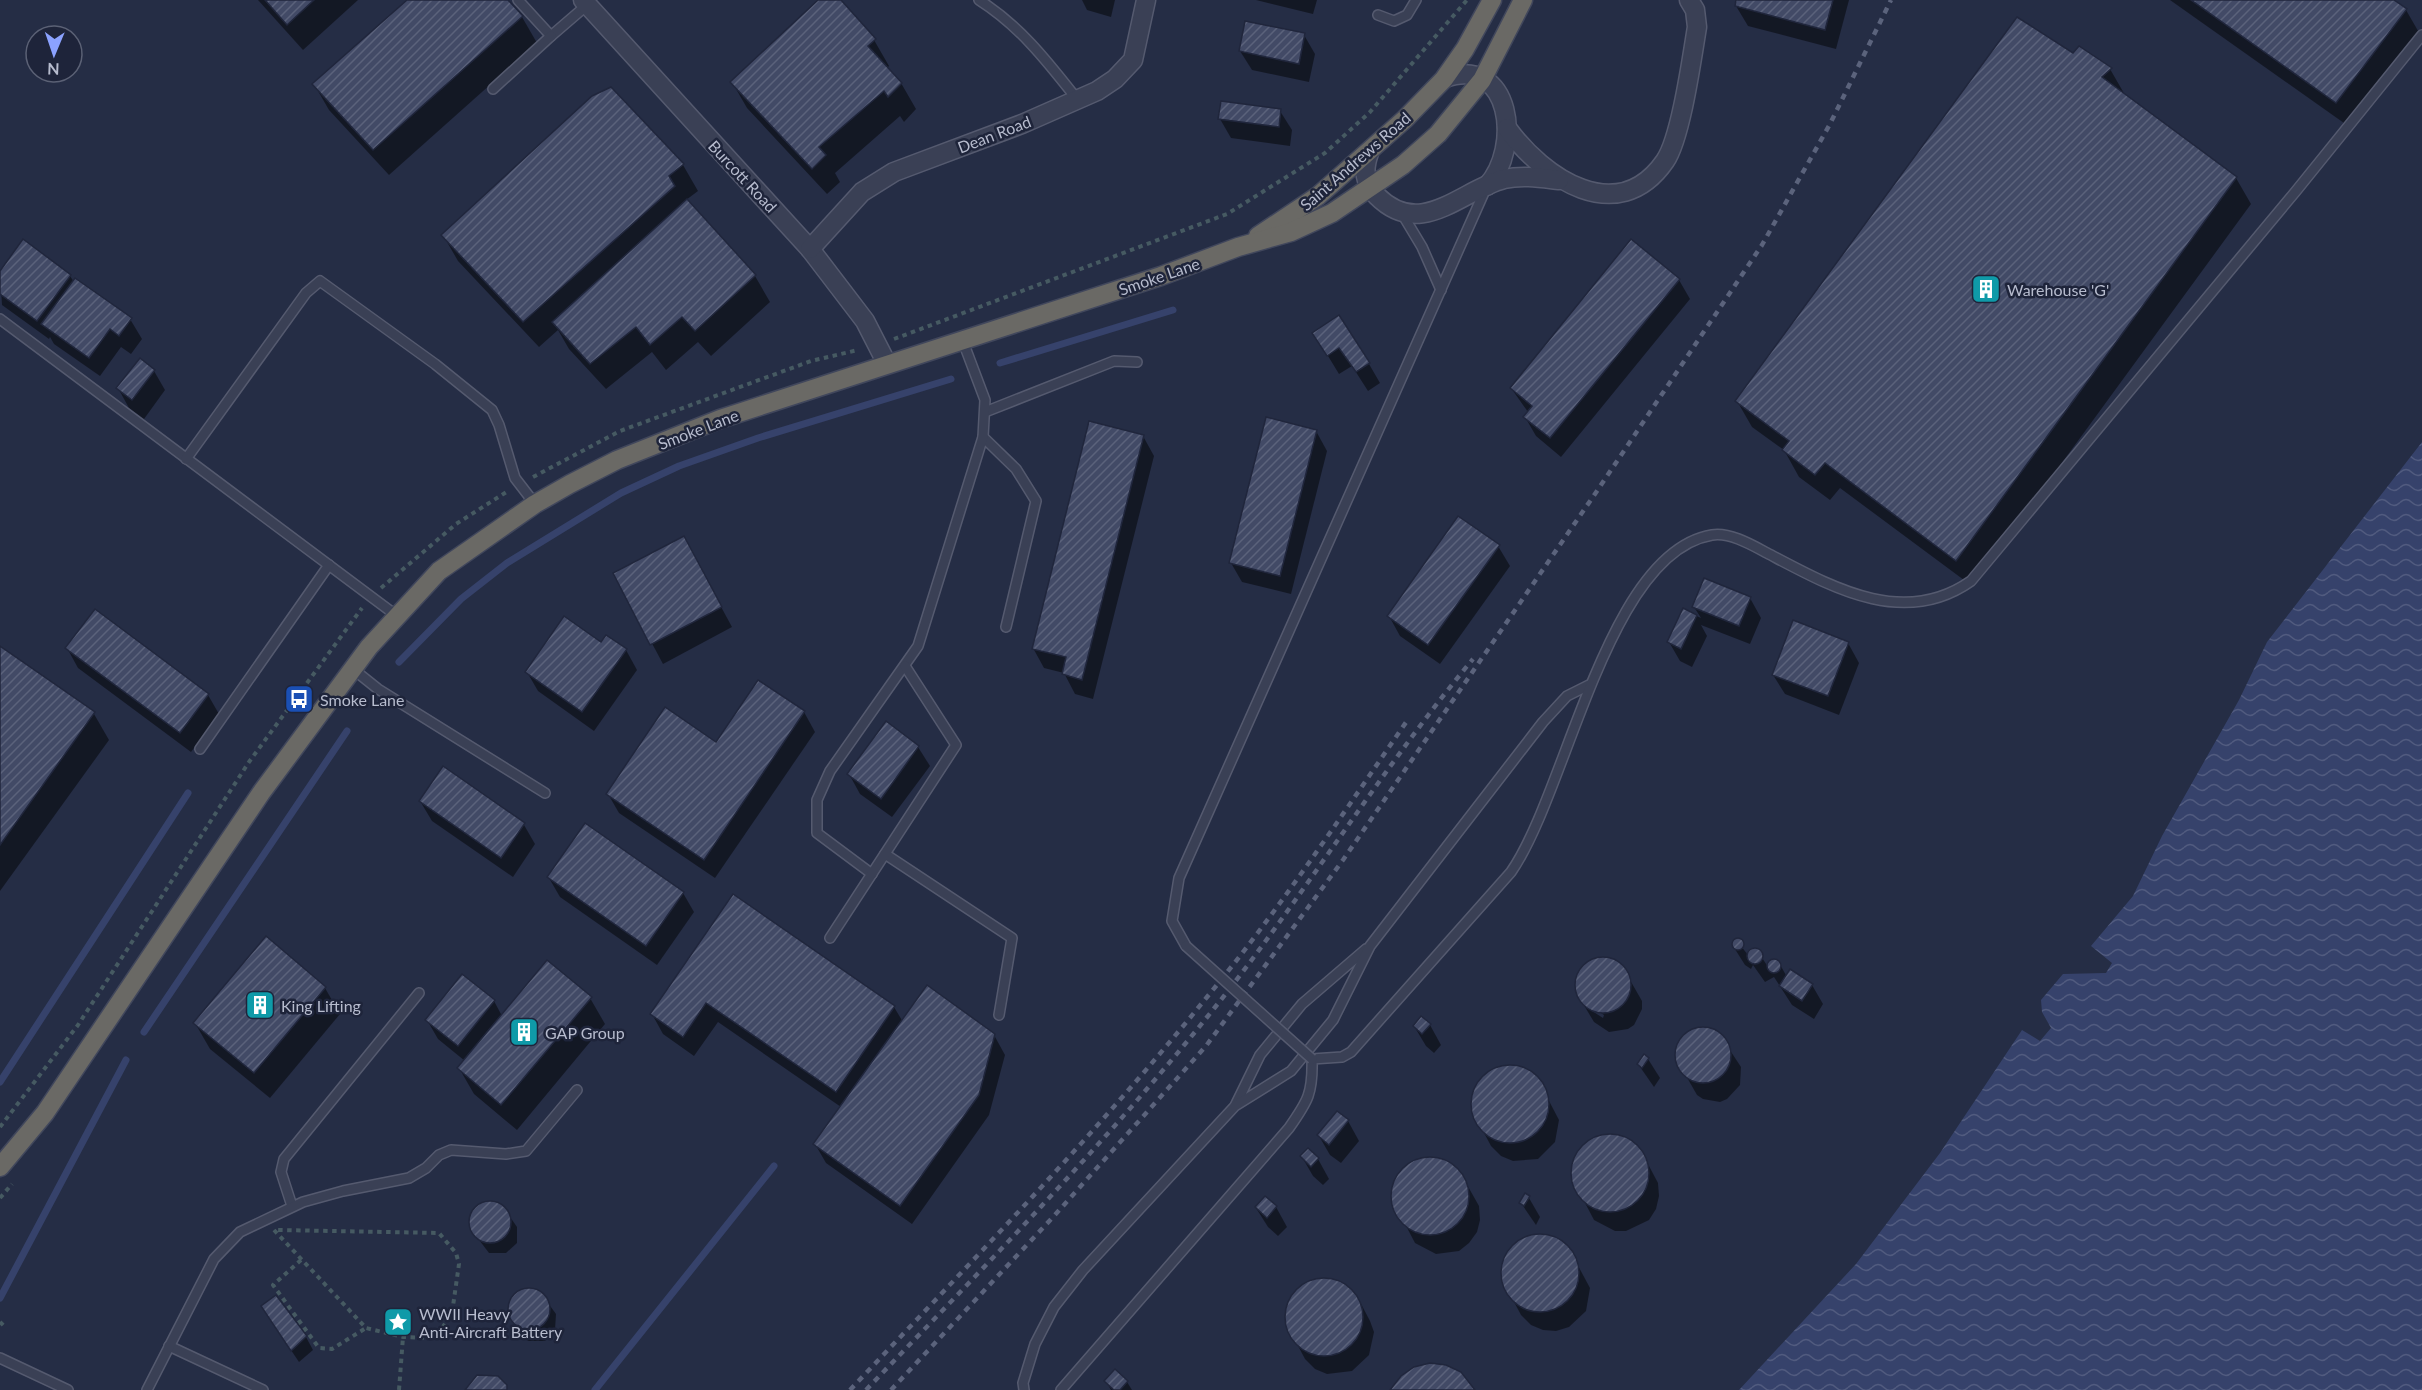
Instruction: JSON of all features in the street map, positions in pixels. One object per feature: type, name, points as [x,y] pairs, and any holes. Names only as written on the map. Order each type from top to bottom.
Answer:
[{"type":"highway","name":"Saint Andrews Road","points":[[1238,247],[1293,214],[1369,153],[1444,78],[1465,49],[1492,0]]},
{"type":"highway","name":"Saint Andrews Road","points":[[1238,247],[1308,225],[1370,188],[1403,165],[1438,134],[1482,80],[1523,0]]},
{"type":"highway","name":"Smoke Lane","points":[[0,1167],[45,1113],[261,793],[353,669],[397,616],[439,571],[534,504],[616,460],[709,423],[1161,276],[1238,247]]},
{"type":"street","name":"Dean Road","points":[[810,249],[862,192],[894,172],[1022,124],[1096,92],[1115,79],[1133,60],[1146,0]]},
{"type":"street","points":[[1369,153],[1365,172],[1370,188],[1385,203],[1400,211],[1439,210],[1487,186],[1521,177],[1561,181],[1590,192],[1612,193],[1636,189],[1651,178],[1667,160],[1690,74],[1697,27],[1695,10],[1689,0]]},
{"type":"street","name":"Burcott Road","points":[[585,2],[810,249],[865,321],[887,364]]},
{"type":"street","points":[[1444,78],[1465,74],[1482,80],[1494,88],[1501,98],[1507,128],[1500,165],[1487,186]]},
{"type":"street","points":[[1507,128],[1529,154],[1561,181]]},
{"type":"lane","points":[[518,0],[551,36]]},
{"type":"lane","points":[[979,0],[990,3],[1031,41],[1077,99]]},
{"type":"lane","points":[[1378,15],[1394,21],[1407,15],[1416,0]]},
{"type":"lane","points":[[493,89],[585,2]]},
{"type":"lane","points":[[1487,186],[1179,878],[1172,921],[1186,946],[1312,1059],[1342,1057],[1351,1052],[1511,872],[1526,851],[1576,729],[1589,684],[1620,621],[1642,584],[1665,557],[1687,542],[1714,534],[1737,539],[1838,590],[1868,599],[1902,602],[1935,599],[1956,591],[1971,581],[2422,36]]},
{"type":"lane","points":[[1400,211],[1422,247],[1440,290]]},
{"type":"lane","points":[[186,459],[306,293],[320,281],[435,364],[492,410],[499,425],[515,478],[534,504]]},
{"type":"lane","points":[[0,319],[397,616]]},
{"type":"lane","points":[[872,874],[817,833],[817,800],[830,771],[918,646],[983,437],[985,400],[962,339]]},
{"type":"lane","points":[[985,412],[1114,361],[1137,362]]},
{"type":"lane","points":[[983,437],[1016,469],[1036,501],[1006,627]]},
{"type":"lane","points":[[200,749],[329,565]]},
{"type":"lane","points":[[830,938],[956,746],[905,666]]},
{"type":"lane","points":[[353,669],[378,689],[545,793]]},
{"type":"lane","points":[[1024,1390],[1023,1383],[1035,1344],[1054,1307],[1083,1270],[1235,1106],[1291,1071],[1333,1020],[1370,946],[1543,722],[1567,696],[1589,684]]},
{"type":"lane","points":[[885,854],[1012,938],[999,1015]]},
{"type":"lane","points":[[1235,1106],[1260,1055],[1302,1004],[1370,946]]},
{"type":"lane","points":[[292,1206],[281,1172],[284,1159],[418,993]]},
{"type":"lane","points":[[1061,1390],[1289,1128],[1304,1107],[1313,1086],[1312,1059]]},
{"type":"lane","points":[[147,1390],[214,1259],[240,1232],[292,1206],[343,1191],[409,1178],[426,1168],[439,1155],[451,1150],[506,1154],[526,1151],[577,1090]]},
{"type":"lane","points":[[169,1346],[263,1390]]},
{"type":"lane","points":[[0,1358],[68,1390]]},
{"type":"path","points":[[0,1127],[78,1025],[249,762],[370,596],[456,524],[519,484],[620,431],[811,361],[877,345],[988,306],[1121,252],[1227,214],[1325,153],[1370,112],[1467,0]]},
{"type":"path","points":[[268,1217],[273,1230],[366,1328],[403,1336],[428,1338],[438,1333],[452,1313],[459,1264],[456,1253],[439,1233],[298,1233],[273,1230]]},
{"type":"path","points":[[301,1260],[273,1285],[319,1348],[332,1349],[366,1328]]},
{"type":"path","points":[[0,1322],[5,1327]]},
{"type":"path","points":[[399,1390],[403,1336]]},
{"type":"water","points":[[2422,442],[2422,1390],[1739,1390],[1856,1264],[1940,1153],[2022,1030],[2040,1041],[2051,1028],[2042,1012],[2041,1000],[2063,974],[2106,973],[2112,963],[2091,946],[2133,896],[2162,836],[2239,700],[2267,642]]},
{"type":"building","points":[[265,0],[314,0],[287,25]]},
{"type":"building","points":[[407,0],[508,0],[523,16],[373,150],[312,84]]},
{"type":"building","points":[[818,0],[841,0],[876,39],[868,46],[902,83],[888,97],[884,91],[819,147],[826,155],[812,169],[730,82]]},
{"type":"building","points":[[1736,0],[1833,0],[1825,30],[1735,6]]},
{"type":"building","points":[[2191,0],[2394,0],[2407,9],[2336,103]]},
{"type":"building","name":"Warehouse 'G'","points":[[2017,17],[2073,53],[2079,46],[2112,68],[2102,77],[2237,177],[1956,561],[1825,463],[1815,475],[1782,450],[1789,441],[1735,401]]},
{"type":"building","points":[[1245,21],[1305,33],[1299,64],[1239,51]]},
{"type":"building","points":[[611,87],[684,164],[669,176],[675,186],[523,322],[441,235],[592,96]]},
{"type":"building","points":[[1221,101],[1281,109],[1279,127],[1218,119]]},
{"type":"building","points":[[687,199],[756,275],[695,331],[682,317],[650,345],[636,327],[590,364],[552,322]]},
{"type":"building","points":[[23,239],[71,275],[37,321],[0,294],[0,271]]},
{"type":"building","points":[[1631,239],[1680,279],[1550,438],[1523,417],[1532,406],[1510,388]]},
{"type":"building","points":[[75,278],[132,318],[119,336],[110,329],[89,358],[41,324]]},
{"type":"building","points":[[1339,315],[1370,363],[1356,372],[1339,348],[1327,356],[1312,333]]},
{"type":"building","points":[[140,358],[155,370],[132,400],[116,388]]},
{"type":"building","points":[[1266,417],[1317,430],[1280,576],[1229,563]]},
{"type":"building","points":[[1089,421],[1144,435],[1082,680],[1062,674],[1066,657],[1032,649]]},
{"type":"building","points":[[1458,516],[1500,545],[1428,645],[1387,616]]},
{"type":"building","points":[[684,536],[722,607],[650,645],[613,573]]},
{"type":"building","points":[[1704,578],[1751,597],[1739,626],[1692,607]]},
{"type":"building","points":[[1683,608],[1697,615],[1681,649],[1667,642]]},
{"type":"building","points":[[95,609],[209,694],[180,733],[65,648]]},
{"type":"building","points":[[564,616],[601,642],[606,635],[627,649],[582,712],[525,672]]},
{"type":"building","points":[[1793,620],[1849,642],[1828,696],[1772,675]]},
{"type":"building","points":[[0,646],[95,712],[0,845]]},
{"type":"building","points":[[758,680],[805,711],[704,860],[606,794],[665,707],[716,742]]},
{"type":"building","points":[[886,721],[919,746],[881,799],[847,774]]},
{"type":"building","points":[[443,766],[525,823],[501,858],[419,801]]},
{"type":"building","points":[[585,823],[684,892],[646,946],[547,877]]},
{"type":"building","points":[[733,894],[895,1006],[836,1092],[706,1003],[683,1037],[650,1014]]},
{"type":"building","name":"King Lifting","points":[[266,936],[326,987],[254,1073],[193,1023]]},
{"type":"building","points":[[1740,938],[1744,944],[1740,950],[1736,950],[1732,942]]},
{"type":"building","points":[[1755,948],[1763,956],[1755,964],[1747,956]]},
{"type":"building","points":[[1598,957],[1608,957],[1623,965],[1629,974],[1631,985],[1629,996],[1623,1005],[1608,1013],[1598,1013],[1587,1008],[1580,1001],[1575,990],[1575,980],[1580,969],[1587,962]]},
{"type":"building","points":[[1771,959],[1777,959],[1781,966],[1777,973],[1771,973],[1767,969],[1767,963]]},
{"type":"building","name":"GAP Group","points":[[547,960],[592,997],[501,1105],[457,1068]]},
{"type":"building","points":[[1790,969],[1813,984],[1802,1001],[1779,986]]},
{"type":"building","points":[[462,974],[495,1000],[458,1046],[425,1020]]},
{"type":"building","points":[[927,985],[995,1034],[979,1095],[900,1206],[813,1144]]},
{"type":"building","points":[[1421,1016],[1431,1024],[1422,1034],[1413,1026]]},
{"type":"building","points":[[1698,1027],[1708,1027],[1723,1035],[1729,1044],[1731,1055],[1729,1066],[1723,1075],[1708,1083],[1698,1083],[1687,1078],[1680,1071],[1675,1060],[1675,1050],[1680,1039],[1687,1032]]},
{"type":"building","points":[[1644,1054],[1649,1058],[1642,1068],[1637,1064]]},
{"type":"building","points":[[1510,1065],[1525,1068],[1538,1076],[1546,1089],[1549,1104],[1546,1119],[1538,1132],[1525,1140],[1510,1143],[1495,1140],[1482,1132],[1474,1119],[1471,1104],[1474,1089],[1482,1076],[1495,1068]]},
{"type":"building","points":[[1337,1111],[1349,1120],[1329,1145],[1317,1135]]},
{"type":"building","points":[[1610,1134],[1625,1137],[1638,1145],[1646,1158],[1649,1173],[1646,1188],[1638,1201],[1625,1209],[1610,1212],[1595,1209],[1582,1201],[1574,1188],[1571,1173],[1574,1158],[1582,1145],[1595,1137]]},
{"type":"building","points":[[1308,1148],[1319,1158],[1311,1167],[1300,1156]]},
{"type":"building","points":[[1430,1157],[1445,1160],[1458,1168],[1466,1181],[1469,1196],[1466,1211],[1458,1224],[1445,1232],[1430,1235],[1415,1232],[1402,1224],[1394,1211],[1391,1196],[1394,1181],[1402,1168],[1415,1160]]},
{"type":"building","points":[[1525,1193],[1530,1196],[1524,1206],[1519,1203]]},
{"type":"building","points":[[1265,1196],[1277,1206],[1267,1218],[1255,1207]]},
{"type":"building","points":[[490,1201],[505,1207],[511,1222],[505,1237],[490,1243],[475,1237],[469,1222],[475,1207]]},
{"type":"building","points":[[1540,1234],[1555,1237],[1568,1245],[1576,1258],[1579,1273],[1576,1288],[1568,1301],[1555,1309],[1540,1312],[1525,1309],[1512,1301],[1504,1288],[1501,1273],[1504,1258],[1512,1245],[1525,1237]]},
{"type":"building","points":[[1324,1278],[1339,1281],[1352,1289],[1360,1302],[1363,1317],[1360,1332],[1352,1345],[1339,1353],[1324,1356],[1309,1353],[1296,1345],[1288,1332],[1285,1317],[1288,1302],[1296,1289],[1309,1281]]},
{"type":"building","points":[[529,1288],[544,1294],[550,1309],[544,1324],[529,1330],[514,1324],[508,1309],[514,1294]]},
{"type":"building","points":[[276,1295],[307,1336],[291,1351],[261,1306]]},
{"type":"building","points":[[1430,1363],[1446,1365],[1461,1372],[1475,1390],[1390,1390],[1401,1376],[1414,1367]]},
{"type":"building","points":[[1115,1369],[1128,1381],[1120,1390],[1114,1390],[1104,1381]]},
{"type":"building","points":[[477,1375],[498,1376],[507,1385],[507,1390],[465,1390]]},
{"type":"waterway","points":[[1000,363],[1173,310]]},
{"type":"waterway","points":[[399,662],[461,599],[507,563],[621,493],[679,466],[758,438],[951,379]]},
{"type":"waterway","points":[[144,1032],[347,731]]},
{"type":"waterway","points":[[0,1082],[188,793]]},
{"type":"waterway","points":[[0,1298],[126,1060]]},
{"type":"waterway","points":[[595,1390],[774,1166]]},
{"type":"railway","points":[[891,1390],[1054,1216],[1206,1046],[1343,860],[1597,491],[1762,245],[1830,124],[1891,0]]},
{"type":"railway","points":[[866,1390],[1048,1200],[1178,1052],[1252,959],[1407,743],[1473,659]]},
{"type":"railway","points":[[850,1390],[1032,1197],[1165,1048],[1260,930],[1409,718]]},
{"type":"place","name":"Warehouse 'G'","points":[[1986,289]]},
{"type":"place","name":"Smoke Lane","points":[[299,699]]},
{"type":"place","name":"King Lifting","points":[[260,1005]]},
{"type":"place","name":"GAP Group","points":[[524,1032]]},
{"type":"place","name":"WWII Heavy Anti-Aircraft Battery","points":[[398,1322]]}]
